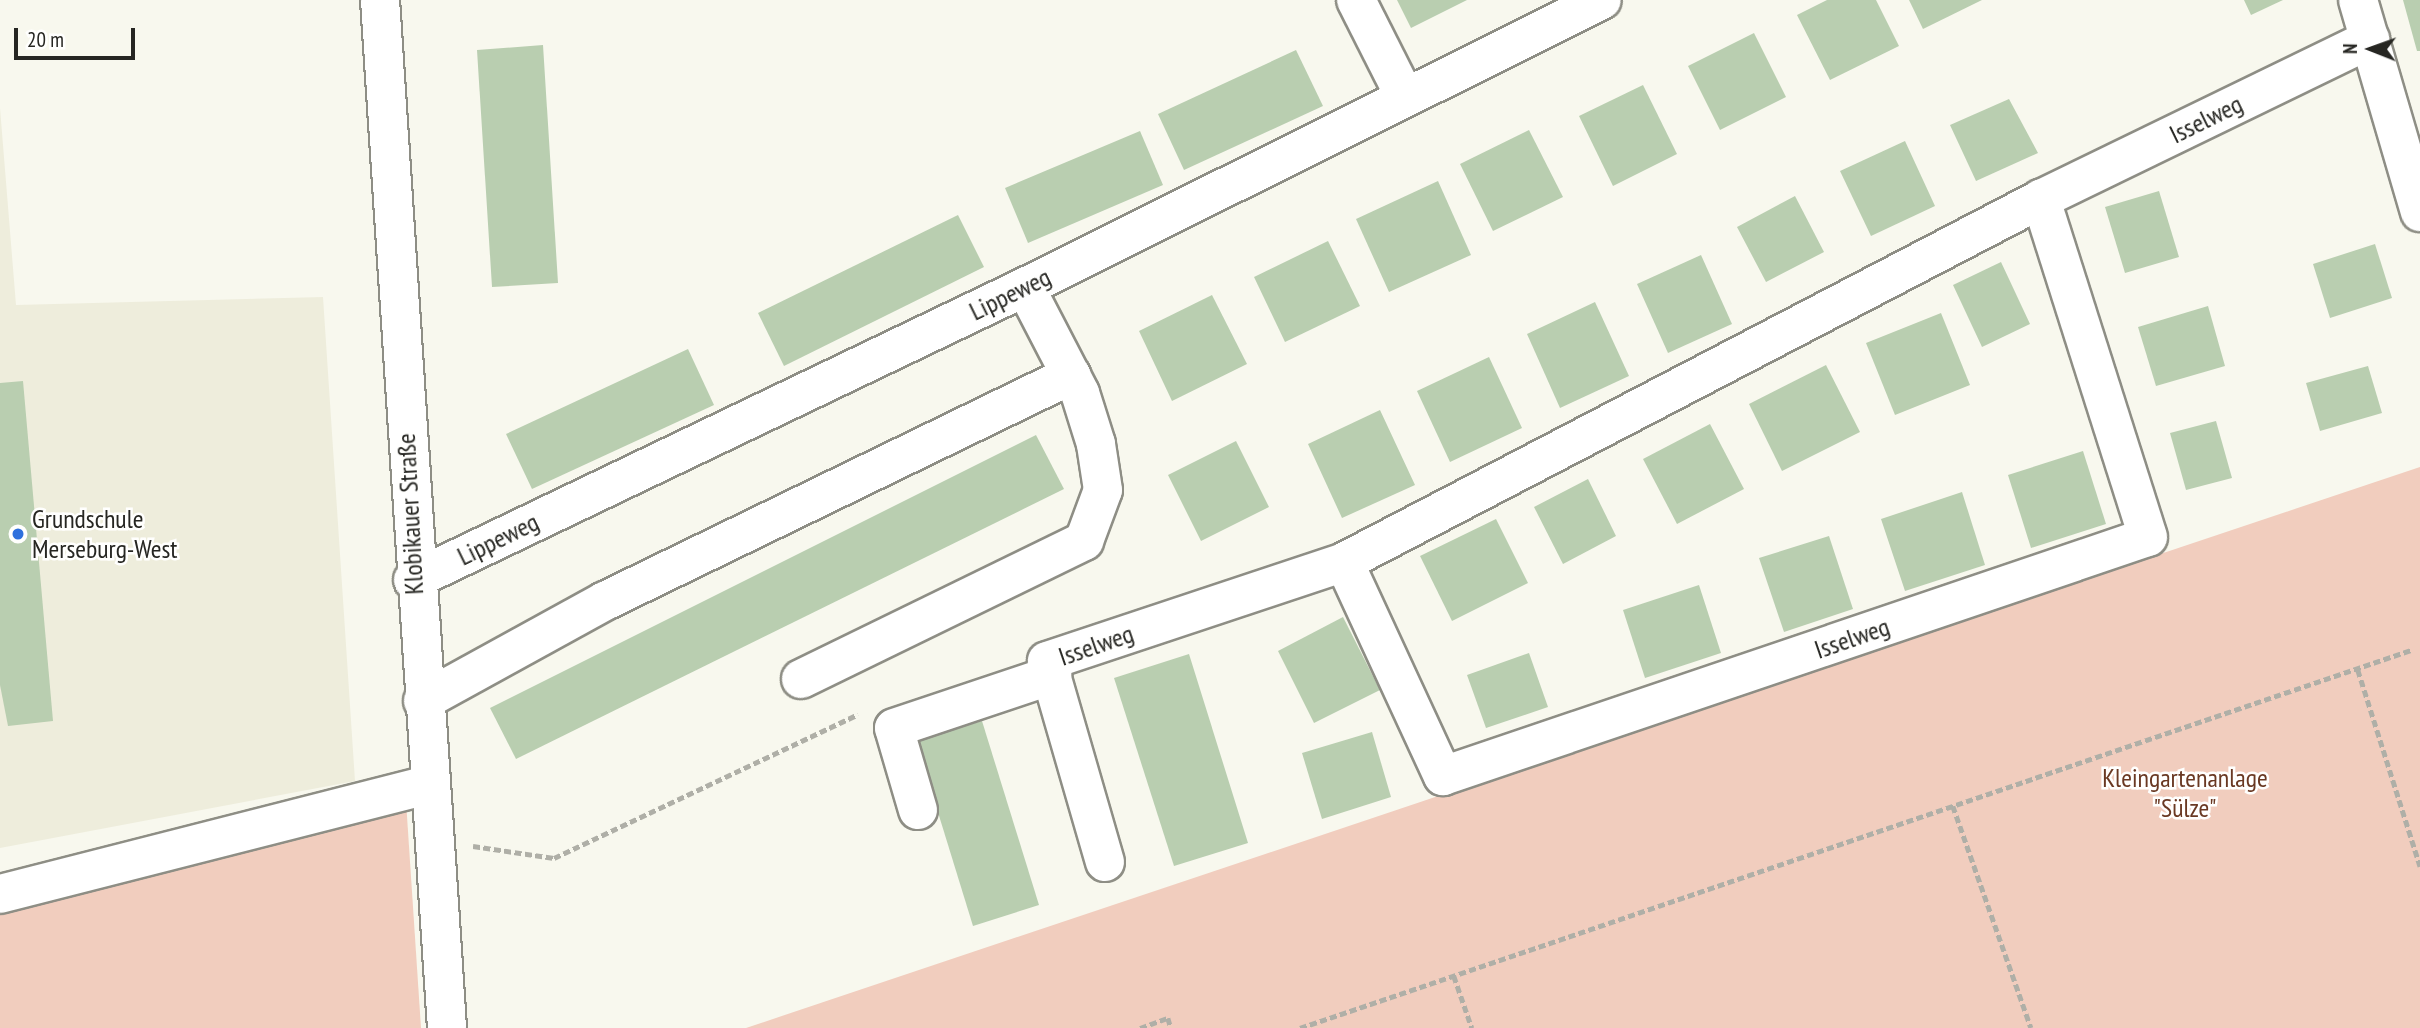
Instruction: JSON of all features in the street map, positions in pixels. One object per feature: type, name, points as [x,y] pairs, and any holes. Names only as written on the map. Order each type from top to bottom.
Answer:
[{"type":"street","name":"Klobikauer Straße","points":[[380,0],[413,580],[447,1028]]},
{"type":"street","points":[[1356,0],[1405,97]]},
{"type":"street","name":"Lippeweg","points":[[413,580],[1025,287],[1602,0]]},
{"type":"street","points":[[2358,0],[2420,212]]},
{"type":"street","name":"Isselweg","points":[[1105,862],[1047,661],[1344,562],[2041,199],[2370,39]]},
{"type":"street","name":"Isselweg","points":[[1344,562],[1443,776],[2148,537],[2041,199]]},
{"type":"street","points":[[801,679],[1084,541],[1103,491],[1096,444],[1070,375],[1025,287]]},
{"type":"street","points":[[422,701],[605,601],[1070,375]]},
{"type":"street","points":[[918,810],[894,728],[1052,675]]},
{"type":"street","points":[[0,894],[429,785]]},
{"type":"path","points":[[1300,1028],[2412,650]]},
{"type":"path","points":[[2358,670],[2420,866]]},
{"type":"path","points":[[434,840],[554,858],[869,709]]},
{"type":"path","points":[[1953,806],[2031,1028]]},
{"type":"path","points":[[1454,976],[1472,1028]]},
{"type":"path","points":[[1140,1028],[1168,1018],[1171,1028]]},
{"type":"shaded area","points":[[0,108],[16,305],[323,297],[355,781],[0,848]]},
{"type":"green space","name":"Kleingartenanlage \"Sülze\"","points":[[2420,467],[2420,1028],[746,1028]]},
{"type":"green space","points":[[406,801],[421,1028],[0,1028],[0,901]]},
{"type":"building","points":[[1397,0],[1467,0],[1411,28]]},
{"type":"building","points":[[1827,0],[1876,0],[1899,46],[1830,80],[1797,15]]},
{"type":"building","points":[[1909,0],[1982,0],[1923,29]]},
{"type":"building","points":[[2244,0],[2283,0],[2251,15]]},
{"type":"building","points":[[2403,0],[2420,0],[2420,51],[2417,51]]},
{"type":"building","points":[[1754,33],[1786,97],[1720,130],[1688,66]]},
{"type":"building","points":[[543,45],[558,283],[492,287],[477,50]]},
{"type":"building","points":[[1296,50],[1323,106],[1184,170],[1158,114]]},
{"type":"building","points":[[1643,85],[1677,154],[1613,186],[1579,116]]},
{"type":"building","points":[[2009,99],[2038,153],[1976,181],[1950,125]]},
{"type":"building","points":[[1529,130],[1563,197],[1493,231],[1460,164]]},
{"type":"building","points":[[1140,131],[1163,185],[1028,243],[1005,188]]},
{"type":"building","points":[[1905,141],[1935,206],[1871,236],[1840,171]]},
{"type":"building","points":[[1438,181],[1471,255],[1389,292],[1356,219]]},
{"type":"building","points":[[2159,191],[2179,257],[2125,273],[2105,207]]},
{"type":"building","points":[[1795,196],[1824,252],[1766,282],[1737,227]]},
{"type":"building","points":[[958,215],[984,267],[784,366],[758,313]]},
{"type":"building","points":[[1328,241],[1360,306],[1285,342],[1254,277]]},
{"type":"building","points":[[2375,244],[2392,298],[2330,318],[2313,264]]},
{"type":"building","points":[[1701,255],[1732,324],[1668,353],[1637,284]]},
{"type":"building","points":[[2001,262],[2030,324],[1982,347],[1953,285]]},
{"type":"building","points":[[1212,295],[1247,364],[1172,401],[1139,331]]},
{"type":"building","points":[[1595,302],[1629,376],[1560,408],[1527,334]]},
{"type":"building","points":[[2208,306],[2225,366],[2156,386],[2138,327]]},
{"type":"building","points":[[1941,313],[1970,385],[1895,415],[1866,343]]},
{"type":"building","points":[[688,349],[714,405],[532,489],[506,434]]},
{"type":"building","points":[[1489,357],[1522,428],[1450,462],[1417,391]]},
{"type":"building","points":[[1826,365],[1860,432],[1782,471],[1749,404]]},
{"type":"building","points":[[2368,366],[2382,413],[2320,431],[2306,383]]},
{"type":"building","name":"Grundschule Merseburg-West","points":[[23,381],[53,721],[8,726],[0,685],[0,383]]},
{"type":"building","points":[[1380,410],[1415,485],[1342,518],[1308,444]]},
{"type":"building","points":[[2216,421],[2232,478],[2186,490],[2170,433]]},
{"type":"building","points":[[1710,424],[1744,489],[1677,524],[1643,459]]},
{"type":"building","points":[[1036,435],[1064,489],[516,759],[490,708]]},
{"type":"building","points":[[1236,441],[1269,507],[1201,541],[1168,475]]},
{"type":"building","points":[[2083,451],[2106,524],[2031,548],[2008,475]]},
{"type":"building","points":[[1588,479],[1616,536],[1563,564],[1534,507]]},
{"type":"building","points":[[1962,492],[1985,565],[1905,591],[1881,519]]},
{"type":"building","points":[[1496,519],[1528,583],[1452,621],[1420,556]]},
{"type":"building","points":[[1829,536],[1853,609],[1784,632],[1759,558]]},
{"type":"building","points":[[1699,585],[1721,653],[1645,678],[1623,610]]},
{"type":"building","points":[[1343,617],[1380,690],[1314,723],[1278,651]]},
{"type":"building","points":[[1529,653],[1548,707],[1486,728],[1467,675]]},
{"type":"building","points":[[1189,654],[1248,843],[1174,866],[1114,678]]},
{"type":"building","points":[[982,721],[1039,905],[973,926],[916,741]]},
{"type":"building","points":[[1372,732],[1391,797],[1322,819],[1302,753]]},
{"type":"place","name":"Grundschule Merseburg-West","points":[[18,534]]}]
